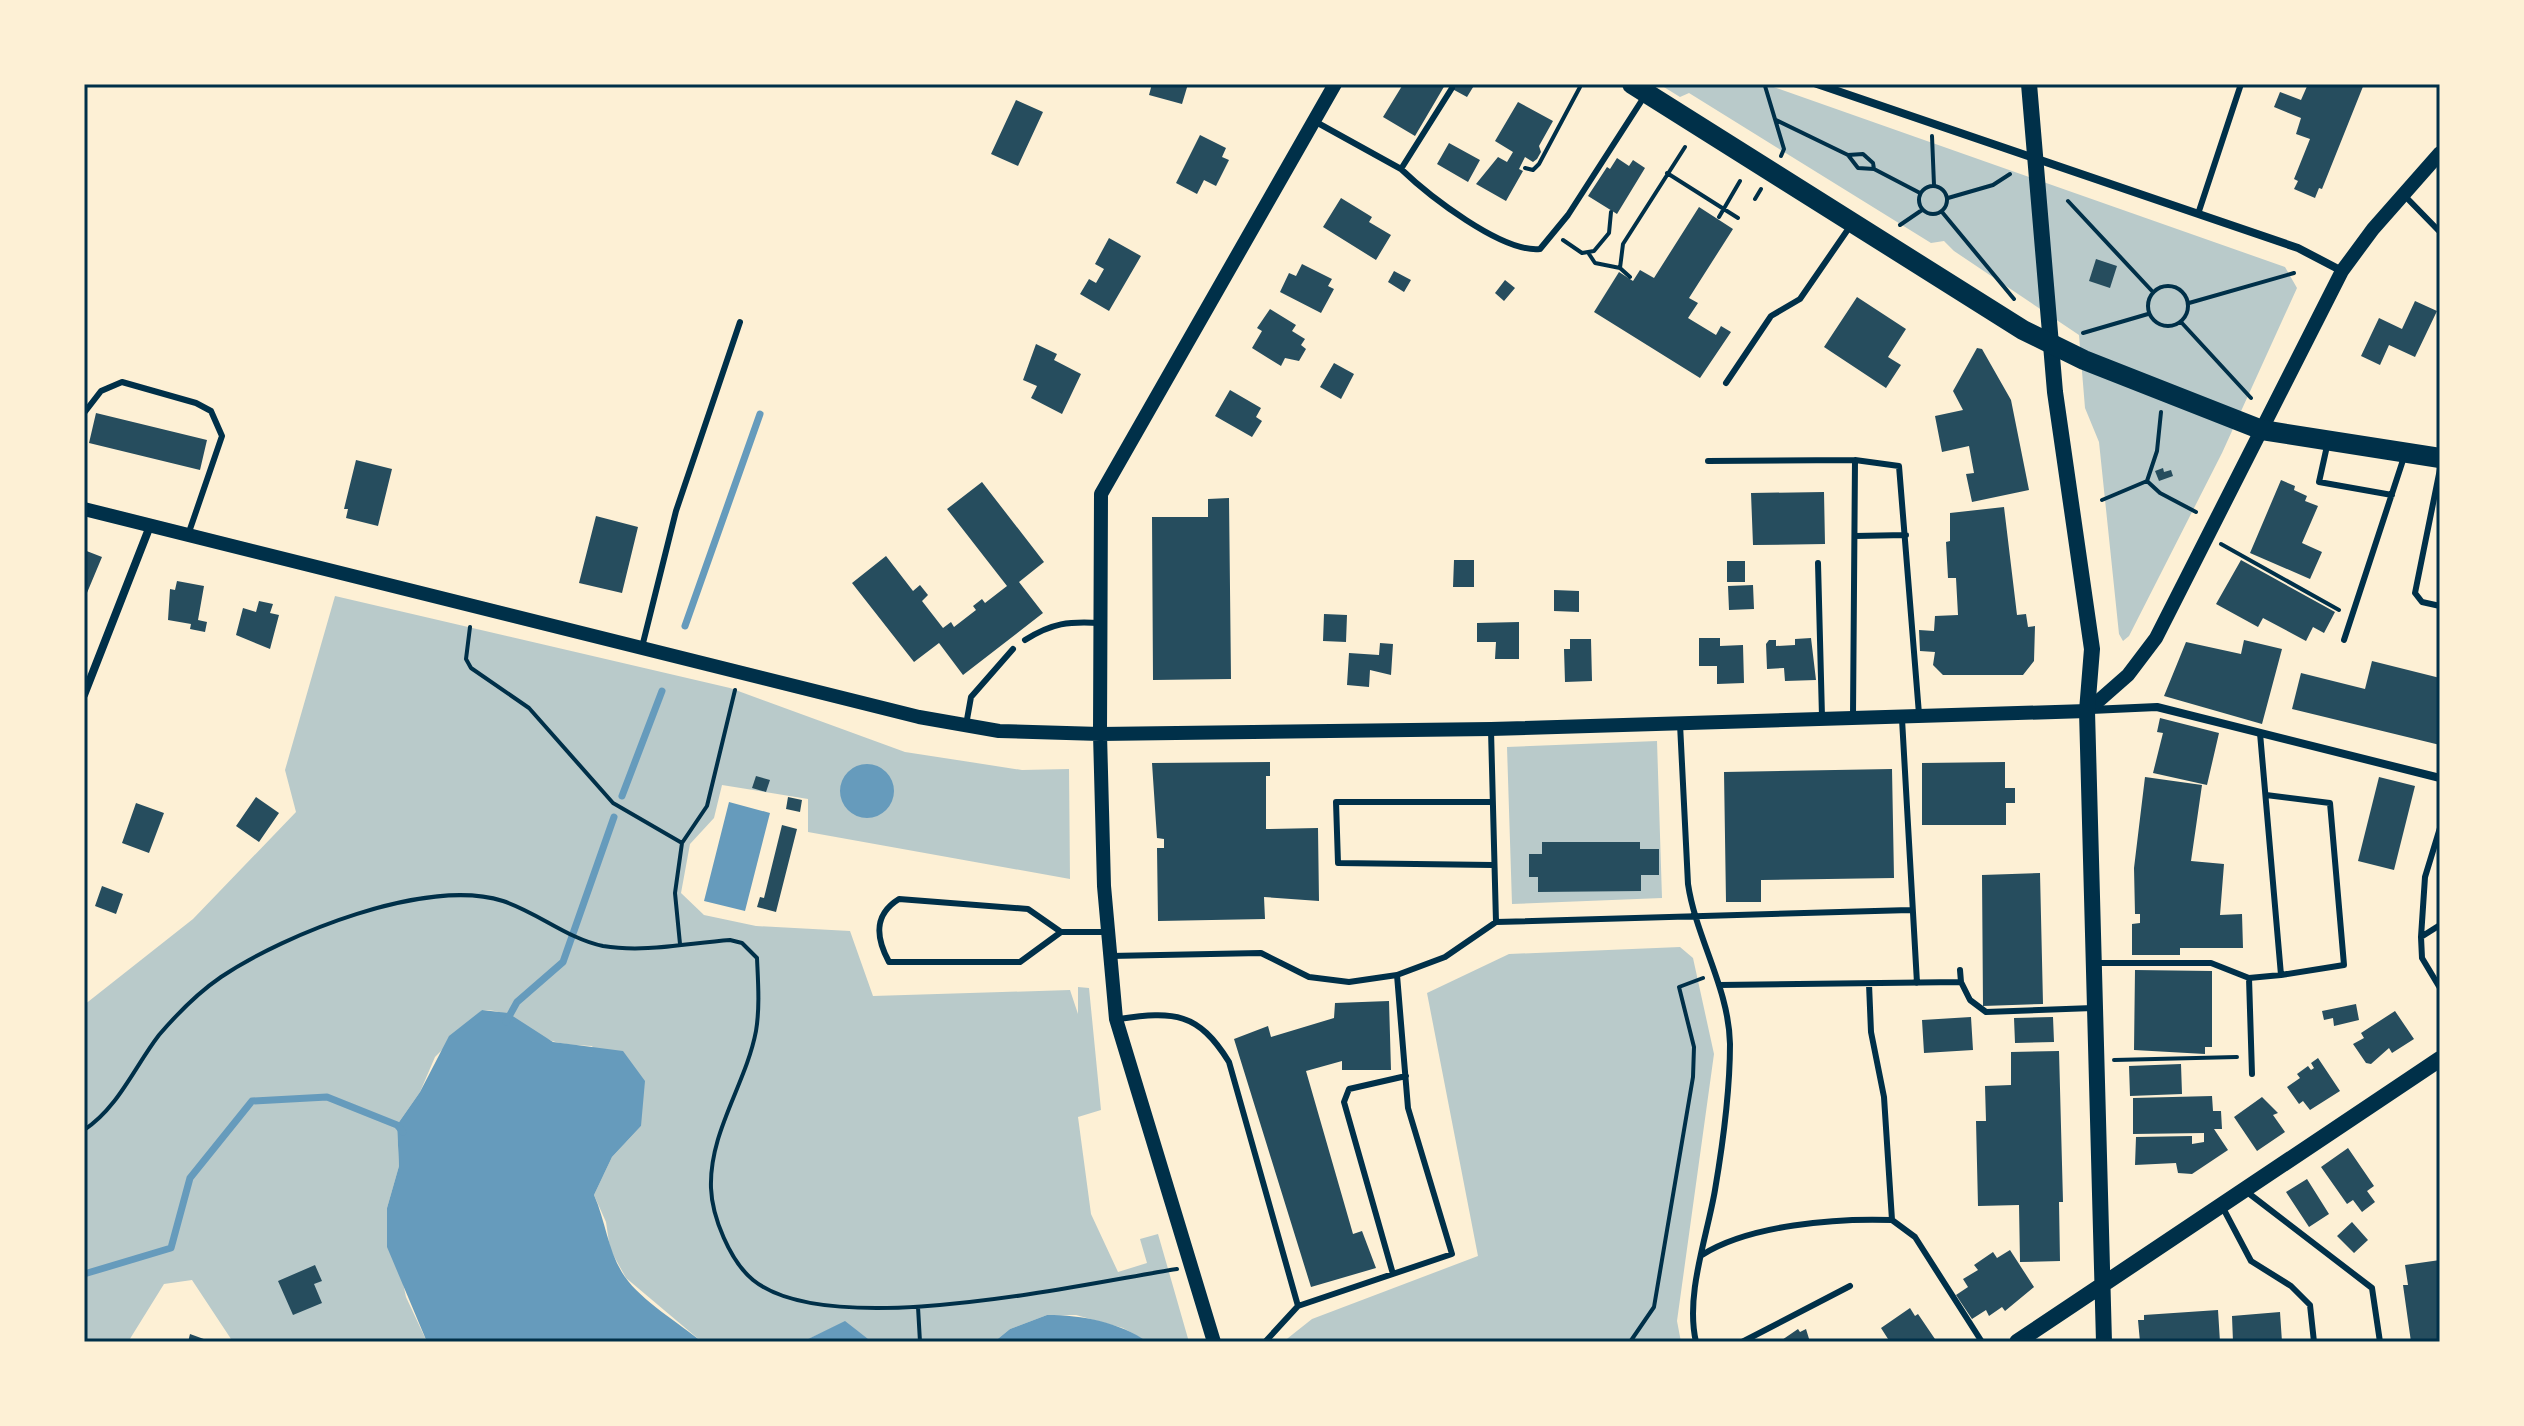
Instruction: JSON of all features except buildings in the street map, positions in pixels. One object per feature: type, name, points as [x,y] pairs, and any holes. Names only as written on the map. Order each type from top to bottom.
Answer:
[{"type":"main road","points":[[2029,84],[2051,345],[2092,649],[2087,711],[2100,1286],[2104,1342]]},
{"type":"main road","points":[[1639,89],[2051,345],[2262,430],[2440,458]]},
{"type":"main road","points":[[2017,1342],[2440,1059]]},
{"type":"street","points":[[1214,1342],[1116,1019],[1107,932],[1100,734],[1101,494],[1335,84]]},
{"type":"street","points":[[1817,84],[2298,248],[2342,271]]},
{"type":"street","points":[[2087,711],[2144,657],[2342,271],[2440,153]]},
{"type":"street","points":[[84,509],[966,726],[1039,734],[1491,729],[1919,718],[2157,707],[2440,778]]},
{"type":"street","points":[[84,695],[150,526]]},
{"type":"lane","points":[[2198,214],[2241,84]]},
{"type":"lane","points":[[1401,169],[1452,88]]},
{"type":"lane","points":[[1314,120],[1401,169],[1424,192],[1523,249],[1540,249],[1554,234],[1639,89]]},
{"type":"lane","points":[[2403,194],[2440,232]]},
{"type":"lane","points":[[1726,383],[1771,316],[1800,299],[1853,222]]},
{"type":"lane","points":[[642,647],[676,511],[740,322]]},
{"type":"lane","points":[[84,413],[101,391],[122,382],[196,403],[211,411],[222,436],[188,535]]},
{"type":"lane","points":[[2328,442],[2319,482],[2392,495]]},
{"type":"lane","points":[[2344,640],[2406,453]]},
{"type":"lane","points":[[1853,720],[1855,460]]},
{"type":"lane","points":[[1708,461],[1855,460],[1899,466],[1919,718]]},
{"type":"lane","points":[[2440,469],[2415,593],[2422,602],[2440,606]]},
{"type":"lane","points":[[1855,536],[1906,535]]},
{"type":"lane","points":[[1818,563],[1822,720]]},
{"type":"lane","points":[[1025,640],[1047,626],[1064,621],[1100,623]]},
{"type":"lane","points":[[966,726],[971,697],[1013,649]]},
{"type":"lane","points":[[1902,718],[1910,910],[1917,983]]},
{"type":"lane","points":[[1680,724],[1685,856],[1695,918],[1719,985],[1729,1027],[1729,1068],[1716,1180],[1695,1303],[1696,1342]]},
{"type":"lane","points":[[1491,729],[1496,922]]},
{"type":"lane","points":[[2260,733],[2281,975]]},
{"type":"lane","points":[[2093,963],[2211,963],[2249,978],[2344,965],[2330,803],[2266,795]]},
{"type":"lane","points":[[1491,802],[1336,802],[1338,863],[1493,865]]},
{"type":"lane","points":[[2440,828],[2425,877],[2421,937],[2422,958],[2440,988]]},
{"type":"lane","points":[[1061,932],[1020,962],[889,962],[878,941],[886,907],[899,899],[1028,909],[1061,932],[1107,932]]},
{"type":"lane","points":[[1109,956],[1261,953],[1309,977],[1349,982],[1397,975],[1445,957],[1496,922],[1910,910]]},
{"type":"lane","points":[[2421,937],[2440,925]]},
{"type":"lane","points":[[1960,970],[1961,982],[1970,1000],[1986,1012],[2093,1008]]},
{"type":"lane","points":[[1265,1342],[1298,1306],[1452,1254],[1408,1108],[1397,975]]},
{"type":"lane","points":[[2249,978],[2252,1074]]},
{"type":"lane","points":[[1719,985],[1961,982]]},
{"type":"lane","points":[[1869,984],[1871,1032],[1884,1097],[1892,1220]]},
{"type":"lane","points":[[1116,1019],[1144,1016],[1192,1019],[1216,1041],[1229,1062],[1298,1306]]},
{"type":"lane","points":[[1393,1274],[1344,1102],[1349,1089],[1406,1076]]},
{"type":"lane","points":[[2244,1190],[2372,1288],[2380,1342]]},
{"type":"lane","points":[[2221,1205],[2251,1261],[2291,1286],[2310,1305],[2314,1342]]},
{"type":"lane","points":[[1702,1255],[1720,1244],[1832,1218],[1892,1220],[1915,1237],[1982,1342]]},
{"type":"lane","points":[[1742,1342],[1850,1286]]},
{"type":"path","points":[[1765,86],[1784,149],[1779,159]]},
{"type":"path","points":[[1525,168],[1533,170],[1539,164],[1580,87]]},
{"type":"path","points":[[1776,120],[1848,155],[1858,168],[1874,169],[1920,193]]},
{"type":"path","points":[[1934,185],[1930,146],[1935,124]]},
{"type":"path","points":[[1620,268],[1623,244],[1685,147]]},
{"type":"path","points":[[1848,155],[1863,154],[1873,163],[1874,169]]},
{"type":"path","points":[[1667,173],[1738,218]]},
{"type":"path","points":[[1948,198],[1993,185],[2010,174]]},
{"type":"path","points":[[1719,217],[1740,181]]},
{"type":"path","points":[[1934,185],[1920,193],[1918,202],[1922,210],[1932,215],[1942,212]]},
{"type":"path","points":[[1934,185],[1943,189],[1948,198]]},
{"type":"path","points":[[1755,199],[1762,187]]},
{"type":"path","points":[[1942,212],[1948,198]]},
{"type":"path","points":[[2068,201],[2152,291]]},
{"type":"path","points":[[1900,225],[1922,210]]},
{"type":"path","points":[[1589,254],[1599,247],[1609,233],[1611,212]]},
{"type":"path","points":[[1942,212],[2010,291],[2016,303]]},
{"type":"path","points":[[1554,234],[1589,254],[1595,263],[1620,268],[1630,277]]},
{"type":"path","points":[[2189,303],[2294,273]]},
{"type":"path","points":[[2166,285],[2181,289],[2189,303],[2181,322],[2169,327],[2156,323],[2148,314],[2147,302],[2152,291],[2166,285]]},
{"type":"path","points":[[2083,333],[2148,314]]},
{"type":"path","points":[[2181,322],[2251,398]]},
{"type":"path","points":[[2102,500],[2147,481],[2157,451],[2161,412]]},
{"type":"path","points":[[2147,481],[2160,493],[2196,512]]},
{"type":"path","points":[[2208,537],[2351,617]]},
{"type":"path","points":[[470,627],[466,659],[471,668],[529,708],[550,728],[586,777],[613,803],[682,843]]},
{"type":"path","points":[[680,944],[675,893],[682,843],[707,806],[735,690]]},
{"type":"path","points":[[84,1130],[110,1106],[160,1035],[186,1006],[221,977],[320,929],[382,908],[452,896],[503,901],[599,945],[636,950],[730,940],[742,943],[757,958],[756,1030],[711,1166],[713,1203],[739,1263],[755,1282],[800,1299],[860,1309],[918,1307],[1191,1267]]},
{"type":"path","points":[[1630,1342],[1654,1307],[1693,1077],[1694,1047],[1679,987],[1714,973]]},
{"type":"path","points":[[2095,1060],[2252,1057]]},
{"type":"path","points":[[918,1307],[920,1342]]},
{"type":"shaded area","points":[[1659,84],[1765,84],[2285,267],[2297,288],[2222,453],[2129,636],[2123,641],[2119,634],[2099,442],[2085,408],[2079,335],[1954,251],[1944,241],[1931,243],[1689,93],[1680,97]]},
{"type":"shaded area","points":[[335,596],[730,688],[905,752],[1022,770],[1069,769],[1070,879],[808,832],[808,799],[722,785],[714,818],[690,844],[681,893],[704,915],[756,926],[850,931],[873,996],[1070,990],[1078,1014],[1078,987],[1089,988],[1101,1110],[1078,1117],[1091,1214],[1118,1272],[1147,1263],[1140,1239],[1158,1234],[1189,1342],[1148,1342],[1123,1328],[1076,1315],[1047,1315],[1010,1329],[994,1342],[872,1342],[845,1322],[802,1342],[702,1342],[626,1278],[610,1249],[606,1222],[594,1195],[612,1157],[641,1126],[592,1046],[552,1041],[502,1013],[482,1010],[435,1057],[420,1092],[397,1125],[399,1166],[387,1208],[406,1297],[427,1342],[233,1342],[192,1280],[164,1284],[128,1342],[84,1342],[84,1005],[193,919],[296,812],[285,770]]},
{"type":"shaded area","points":[[1657,741],[1662,898],[1512,904],[1507,747]]},
{"type":"shaded area","points":[[1680,947],[1693,958],[1714,1054],[1677,1321],[1681,1342],[1283,1342],[1312,1319],[1478,1256],[1427,993],[1509,954]]},
{"type":"water","points":[[867,764],[886,772],[894,791],[886,810],[867,818],[848,810],[840,791],[848,772]]},
{"type":"water","points":[[729,802],[770,813],[745,911],[704,901]]},
{"type":"water","points":[[482,1010],[508,1013],[553,1042],[623,1051],[645,1081],[641,1126],[612,1157],[594,1195],[615,1258],[625,1277],[651,1303],[702,1342],[427,1342],[387,1247],[387,1208],[399,1166],[397,1125],[420,1092],[449,1036]]},
{"type":"water","points":[[1047,1315],[1100,1321],[1125,1329],[1148,1342],[994,1342],[1010,1329]]},
{"type":"water","points":[[845,1321],[872,1342],[802,1342]]},
{"type":"waterway","points":[[685,626],[760,414]]},
{"type":"waterway","points":[[622,796],[662,691]]},
{"type":"waterway","points":[[506,1022],[517,1002],[563,962],[614,817]]},
{"type":"waterway","points":[[84,1274],[171,1248],[190,1178],[252,1101],[327,1097],[397,1125],[403,1132]]}]
